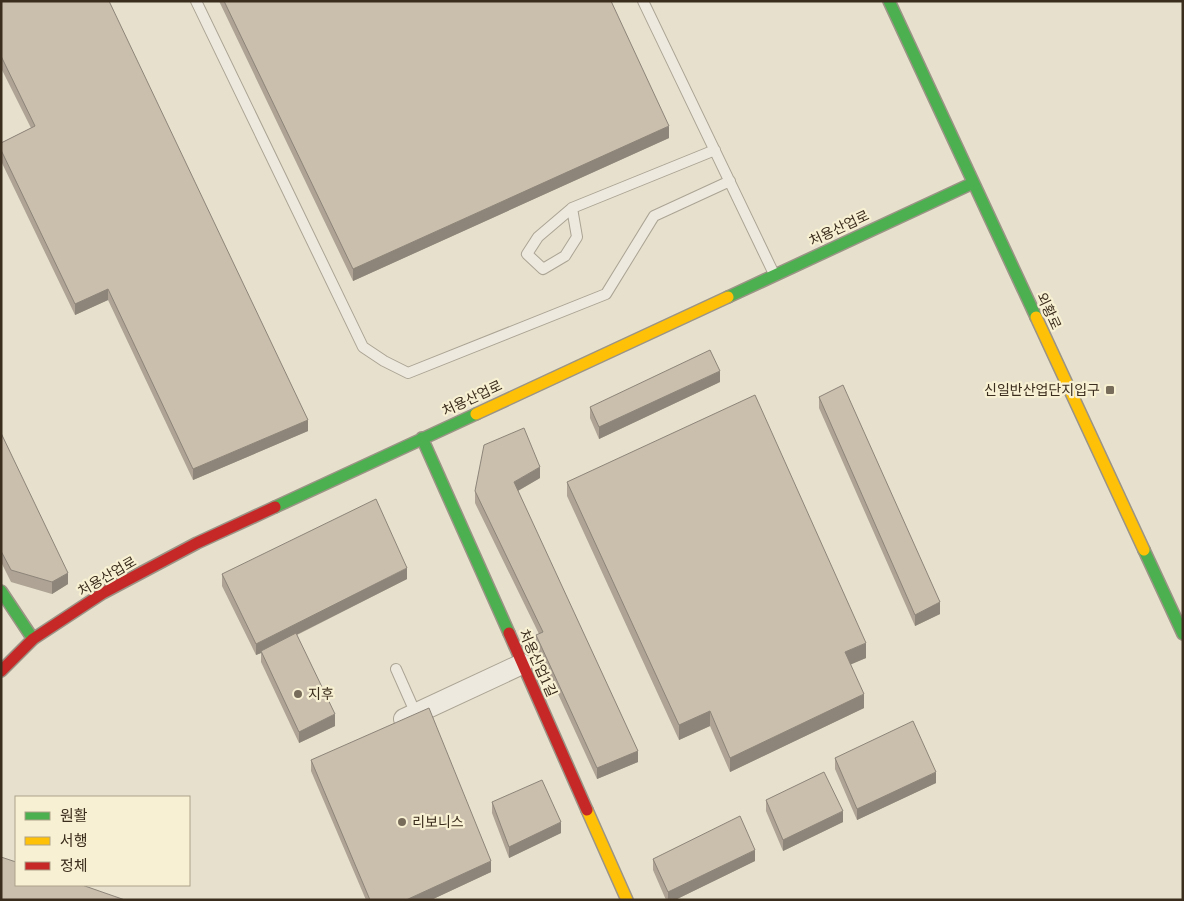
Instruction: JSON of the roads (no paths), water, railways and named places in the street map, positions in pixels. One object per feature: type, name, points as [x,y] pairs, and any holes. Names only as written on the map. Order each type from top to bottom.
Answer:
[{"type":"main road","name":"외황로","points":[[889,1],[1183,634]]},
{"type":"main road","name":"처용산업로","points":[[1,671],[33,639],[103,593],[198,543],[973,183]]},
{"type":"main road","name":"처용산업1길","points":[[422,438],[627,900]]},
{"type":"main road","points":[[1,591],[33,639]]},
{"type":"street","points":[[389,726],[522,664]]},
{"type":"lane","points":[[196,1],[363,347],[384,361],[408,373],[606,294],[654,216],[730,181]]},
{"type":"lane","points":[[643,1],[775,275]]},
{"type":"lane","points":[[572,208],[577,237],[565,256],[543,269],[527,254],[538,237],[572,208],[715,150]]},
{"type":"lane","points":[[396,669],[416,714]]},
{"type":"place","name":"신일반산업단지입구","points":[[1110,390]]},
{"type":"place","name":"지후","points":[[298,694]]},
{"type":"place","name":"리보니스","points":[[402,822]]}]
